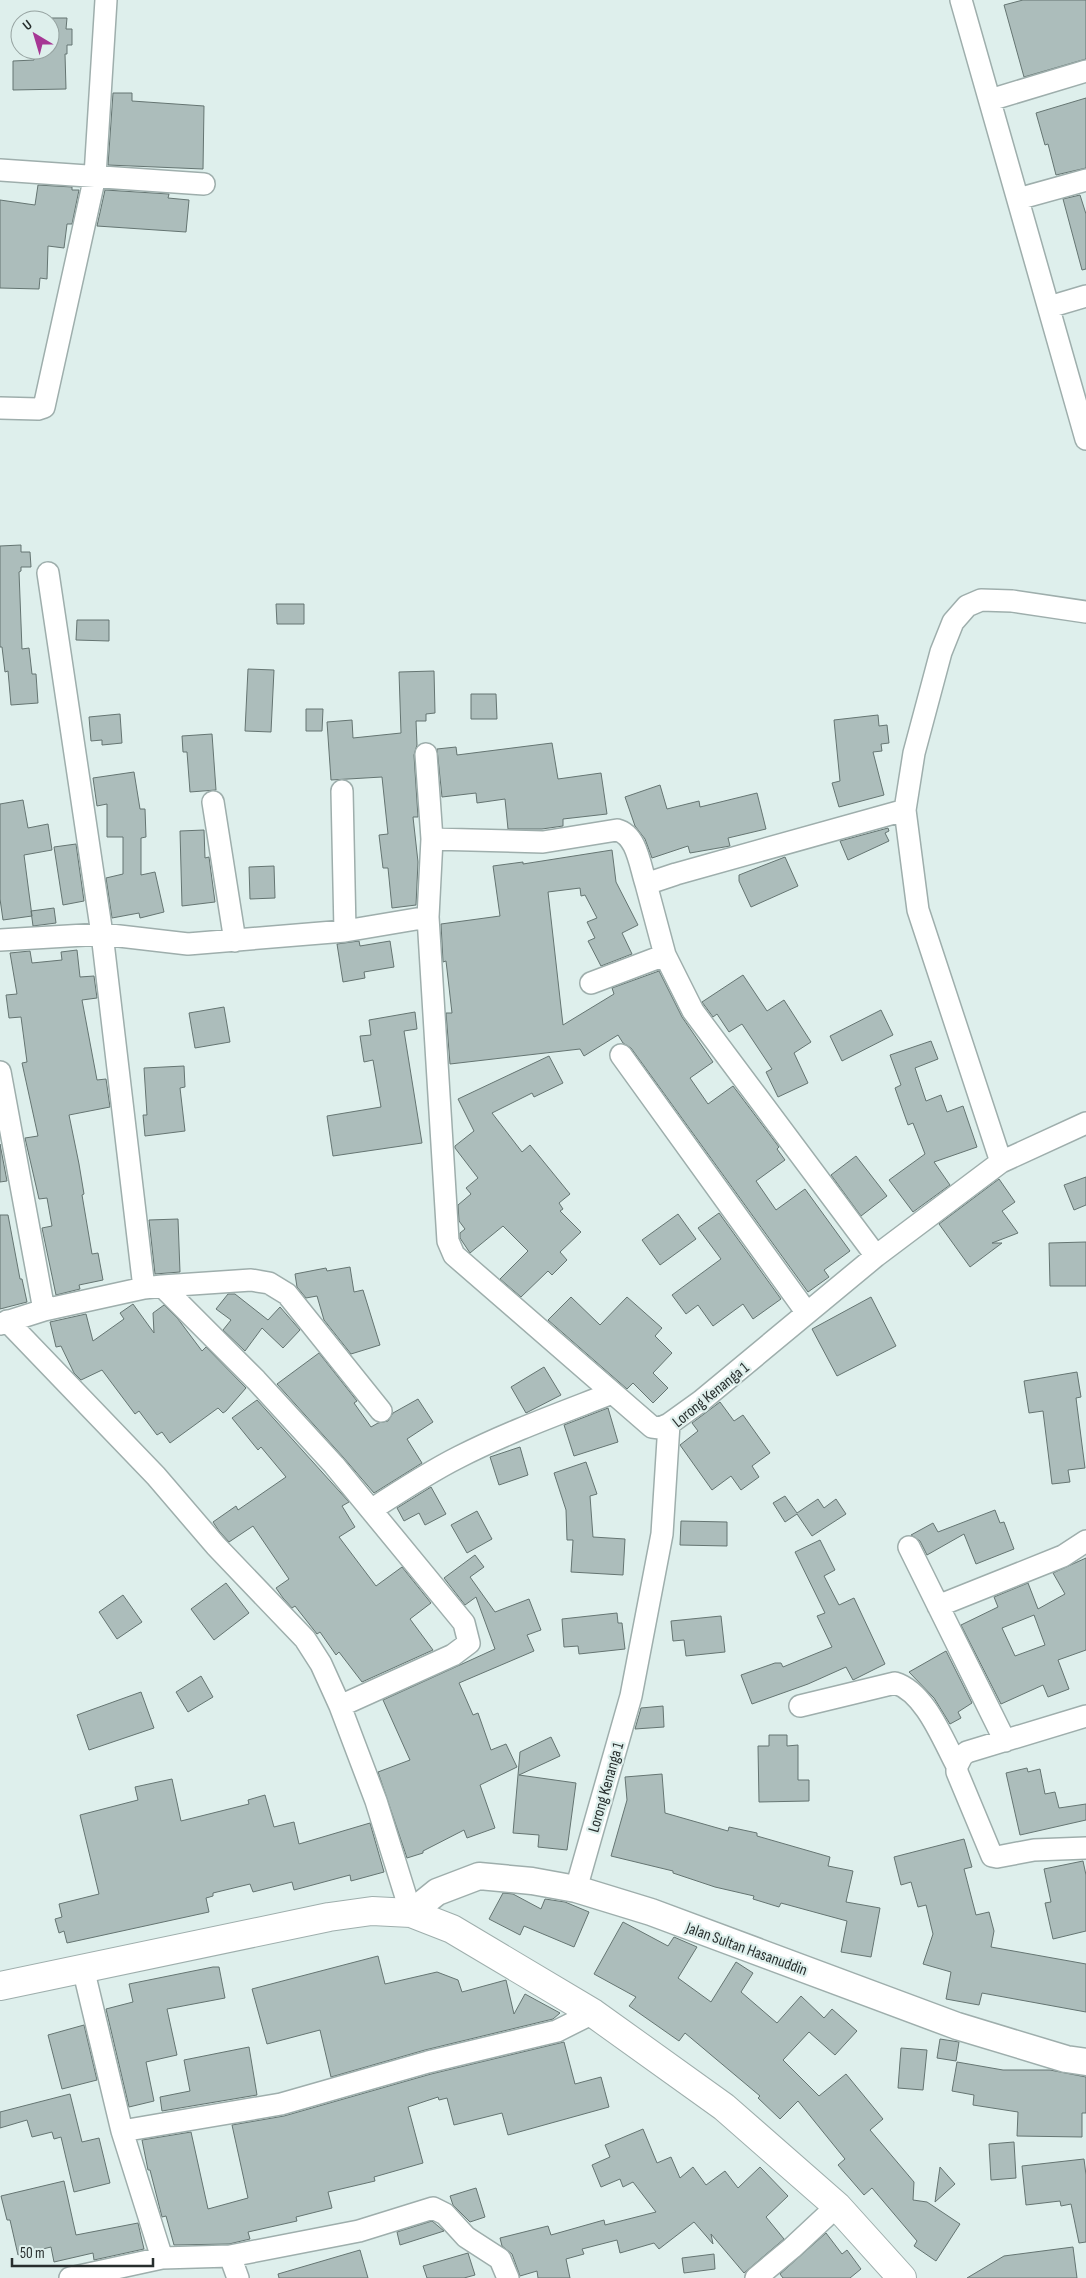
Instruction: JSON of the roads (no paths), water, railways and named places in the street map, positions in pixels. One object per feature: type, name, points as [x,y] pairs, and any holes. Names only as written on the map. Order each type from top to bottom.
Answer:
[{"type":"highway","points":[[0,1986],[329,1917],[372,1911],[411,1913],[452,1929],[593,2013],[724,2107],[838,2206],[902,2278]]},
{"type":"street","points":[[0,408],[38,409],[44,407],[95,176],[106,0]]},
{"type":"street","points":[[961,0],[1049,307],[1082,409],[1086,439]]},
{"type":"street","points":[[990,100],[1086,71]]},
{"type":"street","points":[[0,170],[204,184]]},
{"type":"street","points":[[1018,199],[1086,180]]},
{"type":"street","points":[[1049,307],[1086,296]]},
{"type":"street","points":[[48,573],[153,1287],[256,1380],[334,1464],[464,1623],[469,1643],[442,1661],[340,1706]]},
{"type":"street","points":[[1001,1162],[918,910],[905,810],[914,753],[941,652],[954,622],[967,606],[981,600],[1012,602],[1086,612]]},
{"type":"street","points":[[426,754],[432,839],[428,917],[448,1241],[454,1255],[652,1427],[660,1428],[669,1424]]},
{"type":"street","points":[[342,791],[345,931]]},
{"type":"street","points":[[213,802],[235,941]]},
{"type":"street","points":[[646,884],[905,810]]},
{"type":"street","points":[[432,839],[543,842],[617,830],[625,832],[631,839],[646,884],[665,955],[694,1011],[876,1256]]},
{"type":"street","points":[[0,940],[102,934],[188,944],[345,931],[428,917]]},
{"type":"street","points":[[591,983],[665,955]]},
{"type":"street","points":[[621,1055],[807,1314]]},
{"type":"street","points":[[0,1072],[44,1310]]},
{"type":"street","name":"Lorong Kenanga 1","points":[[576,1889],[631,1696],[662,1534],[669,1424],[701,1401],[876,1256],[1001,1162],[1086,1123]]},
{"type":"street","points":[[381,1411],[287,1294],[269,1283],[251,1280],[153,1287],[44,1310],[3,1322],[156,1476],[216,1546],[305,1639],[321,1664],[340,1706],[376,1801],[411,1913]]},
{"type":"street","points":[[371,1510],[460,1456],[501,1437],[612,1393]]},
{"type":"street","points":[[938,1606],[1063,1556],[1086,1541]]},
{"type":"street","points":[[910,1547],[1005,1741]]},
{"type":"street","points":[[800,1706],[896,1684],[906,1686],[926,1710],[957,1766]]},
{"type":"street","points":[[1086,1716],[967,1752],[962,1756],[957,1766],[957,1772],[992,1856],[997,1857],[1034,1850],[1086,1848]]},
{"type":"street","name":"Jalan Sultan Hasanuddin","points":[[411,1913],[437,1892],[479,1876],[532,1881],[576,1889],[651,1912],[957,2026],[1066,2060],[1086,2062]]},
{"type":"street","points":[[83,1968],[122,2131],[162,2258]]},
{"type":"street","points":[[122,2131],[281,2104],[428,2062],[557,2031],[593,2013]]},
{"type":"street","points":[[756,2278],[838,2206]]},
{"type":"street","points":[[70,2278],[162,2258],[230,2256],[359,2230],[433,2208],[445,2214],[466,2237],[500,2259],[508,2278]]},
{"type":"street","points":[[230,2256],[238,2278]]}]
